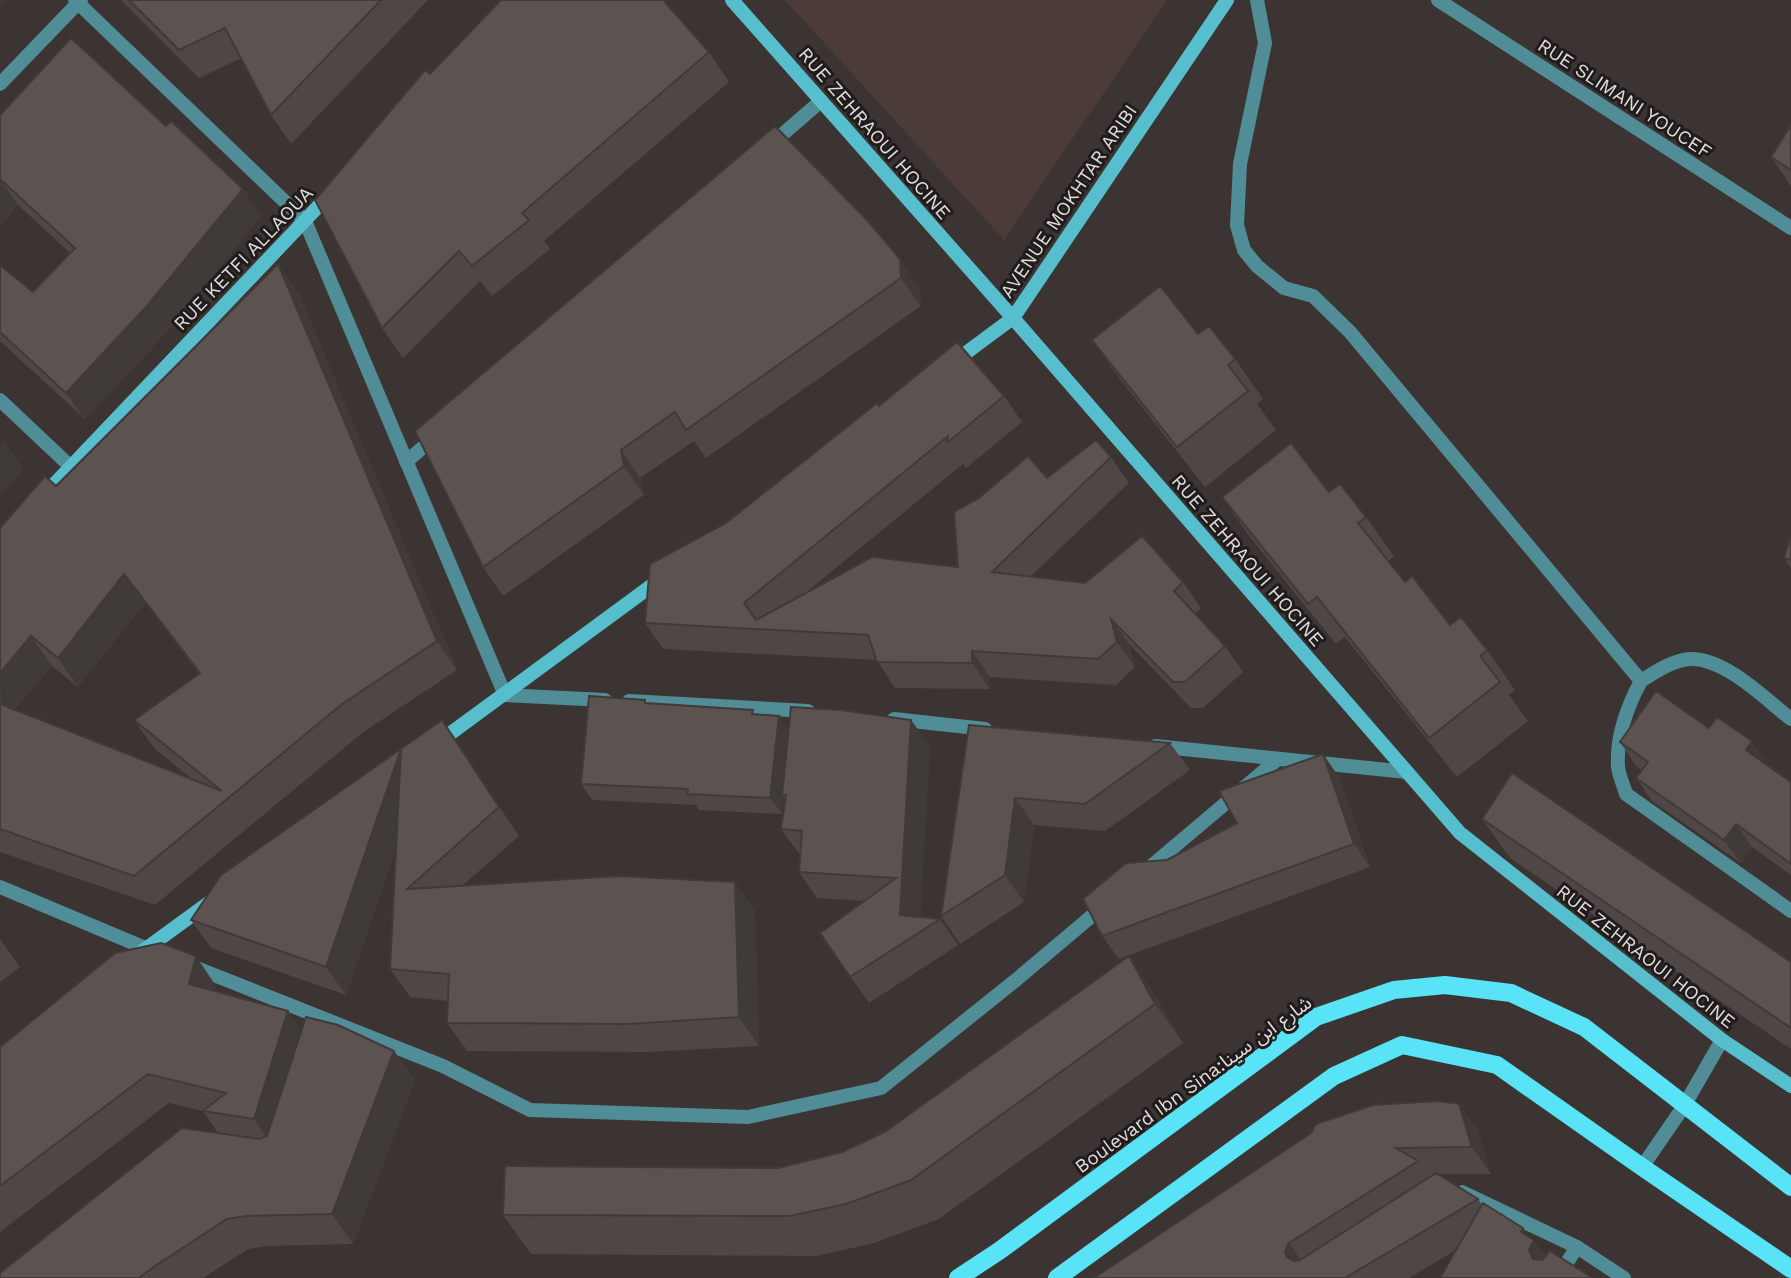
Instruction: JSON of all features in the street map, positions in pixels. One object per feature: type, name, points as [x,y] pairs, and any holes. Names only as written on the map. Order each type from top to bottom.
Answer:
[{"type":"main road","name":"Boulevard Ibn Sina:شارع ابن سينا","points":[[958,1278],[999,1251],[1316,1017],[1394,990],[1445,985],[1511,993],[1584,1027],[1791,1187]]},
{"type":"main road","points":[[1057,1278],[1334,1076],[1402,1045],[1497,1065],[1791,1269]]},
{"type":"street","name":"RUE ZEHRAOUI HOCINE","points":[[732,0],[1013,318],[1460,833],[1722,1041],[1791,1086]]},
{"type":"street","name":"AVENUE MOKHTAR ARIBI","points":[[936,376],[1013,318],[1227,0]]},
{"type":"street","points":[[1257,0],[1265,43],[1240,164],[1237,225],[1244,250],[1257,266],[1283,288],[1313,296],[1350,331],[1641,681]]},
{"type":"street","name":"RUE SLIMANI YOUCEF","points":[[1438,0],[1791,228]]},
{"type":"street","points":[[0,84],[78,1],[305,221],[505,695]]},
{"type":"street","points":[[759,155],[821,101]]},
{"type":"street","name":"RUE KETFI ALLAOUA","points":[[36,504],[343,181]]},
{"type":"street","points":[[0,400],[71,467]]},
{"type":"street","points":[[406,461],[448,425]]},
{"type":"street","points":[[427,750],[671,572]]},
{"type":"street","points":[[1791,719],[1719,664],[1690,659],[1664,667],[1641,681],[1627,707],[1618,768],[1626,794],[1791,911]]},
{"type":"street","points":[[505,695],[801,716],[829,713]]},
{"type":"street","points":[[883,718],[1006,731]]},
{"type":"street","points":[[1142,745],[1407,772]]},
{"type":"street","points":[[0,887],[324,1024],[443,1066],[530,1110],[748,1117],[881,1088],[1016,980],[1278,759]]},
{"type":"street","points":[[123,965],[224,893]]},
{"type":"street","points":[[1642,1167],[1684,1106],[1722,1041]]},
{"type":"street","points":[[1442,1195],[1454,1188],[1577,1247],[1624,1278]]},
{"type":"street","points":[[1558,1278],[1577,1247]]},
{"type":"shaded area","points":[[785,0],[1167,0],[1004,240]]},
{"type":"building","points":[[129,0],[381,0],[271,115],[225,28],[179,50]]},
{"type":"building","points":[[501,0],[663,0],[709,52],[522,213],[529,220],[472,266],[459,251],[382,328],[315,200],[425,70],[430,74]]},
{"type":"building","points":[[71,38],[166,126],[171,121],[243,189],[146,307],[66,393],[0,332],[0,265],[33,292],[75,248],[0,179],[0,115]]},
{"type":"building","points":[[1791,125],[1791,170],[1771,157]]},
{"type":"building","points":[[775,126],[867,220],[900,259],[901,278],[686,430],[675,412],[621,450],[624,466],[483,567],[415,431]]},
{"type":"building","points":[[278,264],[437,641],[342,704],[134,876],[0,829],[0,704],[222,791],[134,720],[200,673],[124,574],[58,658],[31,636],[0,673],[0,528],[45,476],[56,486]]},
{"type":"building","points":[[1160,286],[1198,334],[1209,326],[1235,359],[1228,365],[1248,391],[1177,447],[1092,340]]},
{"type":"building","points":[[957,342],[1004,396],[948,442],[948,436],[744,603],[756,620],[872,557],[958,567],[954,512],[979,498],[1028,456],[1047,478],[1096,440],[1111,457],[992,572],[1085,583],[1142,536],[1183,582],[1174,591],[1225,646],[1185,682],[1173,682],[1111,619],[1117,642],[1098,659],[972,651],[972,663],[877,662],[868,635],[645,623],[650,564],[726,523],[877,403],[879,406]]},
{"type":"building","points":[[1291,443],[1329,492],[1340,484],[1366,517],[1358,523],[1405,582],[1412,576],[1450,625],[1461,617],[1487,650],[1480,656],[1500,682],[1429,738],[1317,597],[1308,604],[1222,497]]},
{"type":"building","points":[[1791,536],[1791,560],[1784,558]]},
{"type":"building","points":[[1656,691],[1709,728],[1717,717],[1752,741],[1746,750],[1791,782],[1791,864],[1736,824],[1724,840],[1636,778],[1648,762],[1620,742]]},
{"type":"building","points":[[589,696],[645,700],[645,703],[753,710],[752,714],[779,716],[770,798],[687,794],[688,789],[581,784]]},
{"type":"building","points":[[791,707],[841,710],[911,720],[900,915],[940,919],[850,977],[820,933],[896,878],[799,872],[802,831],[781,829],[786,795],[782,795]]},
{"type":"building","points":[[442,720],[499,807],[407,889],[620,876],[735,882],[739,1017],[628,1024],[447,1023],[449,974],[390,969],[401,749],[326,967],[191,920],[221,875]]},
{"type":"building","points":[[969,725],[1170,743],[1085,804],[1015,798],[1005,875],[941,916]]},
{"type":"building","points":[[1323,754],[1354,844],[1102,936],[1083,899],[1126,863],[1167,860],[1237,823],[1219,791]]},
{"type":"building","points":[[1512,773],[1791,962],[1791,1028],[1482,819]]},
{"type":"building","points":[[161,943],[196,956],[189,984],[288,1011],[254,1119],[203,1111],[226,1093],[148,1074],[0,1186],[0,1047],[115,953]]},
{"type":"building","points":[[1129,956],[1155,1004],[911,1180],[846,1204],[790,1216],[503,1215],[505,1166],[778,1168],[842,1152],[885,1132]]},
{"type":"building","points":[[306,1017],[338,1025],[394,1051],[332,1214],[227,1219],[139,1278],[0,1278],[0,1273],[182,1128],[259,1139],[267,1136]]},
{"type":"building","points":[[1437,1101],[1459,1104],[1472,1147],[1396,1148],[1418,1161],[1289,1243],[1285,1251],[1287,1257],[1294,1261],[1300,1260],[1436,1173],[1478,1199],[1345,1278],[1094,1278],[1311,1133],[1316,1124],[1373,1105]]},
{"type":"building","points":[[1483,1203],[1523,1228],[1521,1232],[1534,1240],[1529,1250],[1533,1259],[1542,1260],[1550,1251],[1593,1278],[1440,1278]]}]
